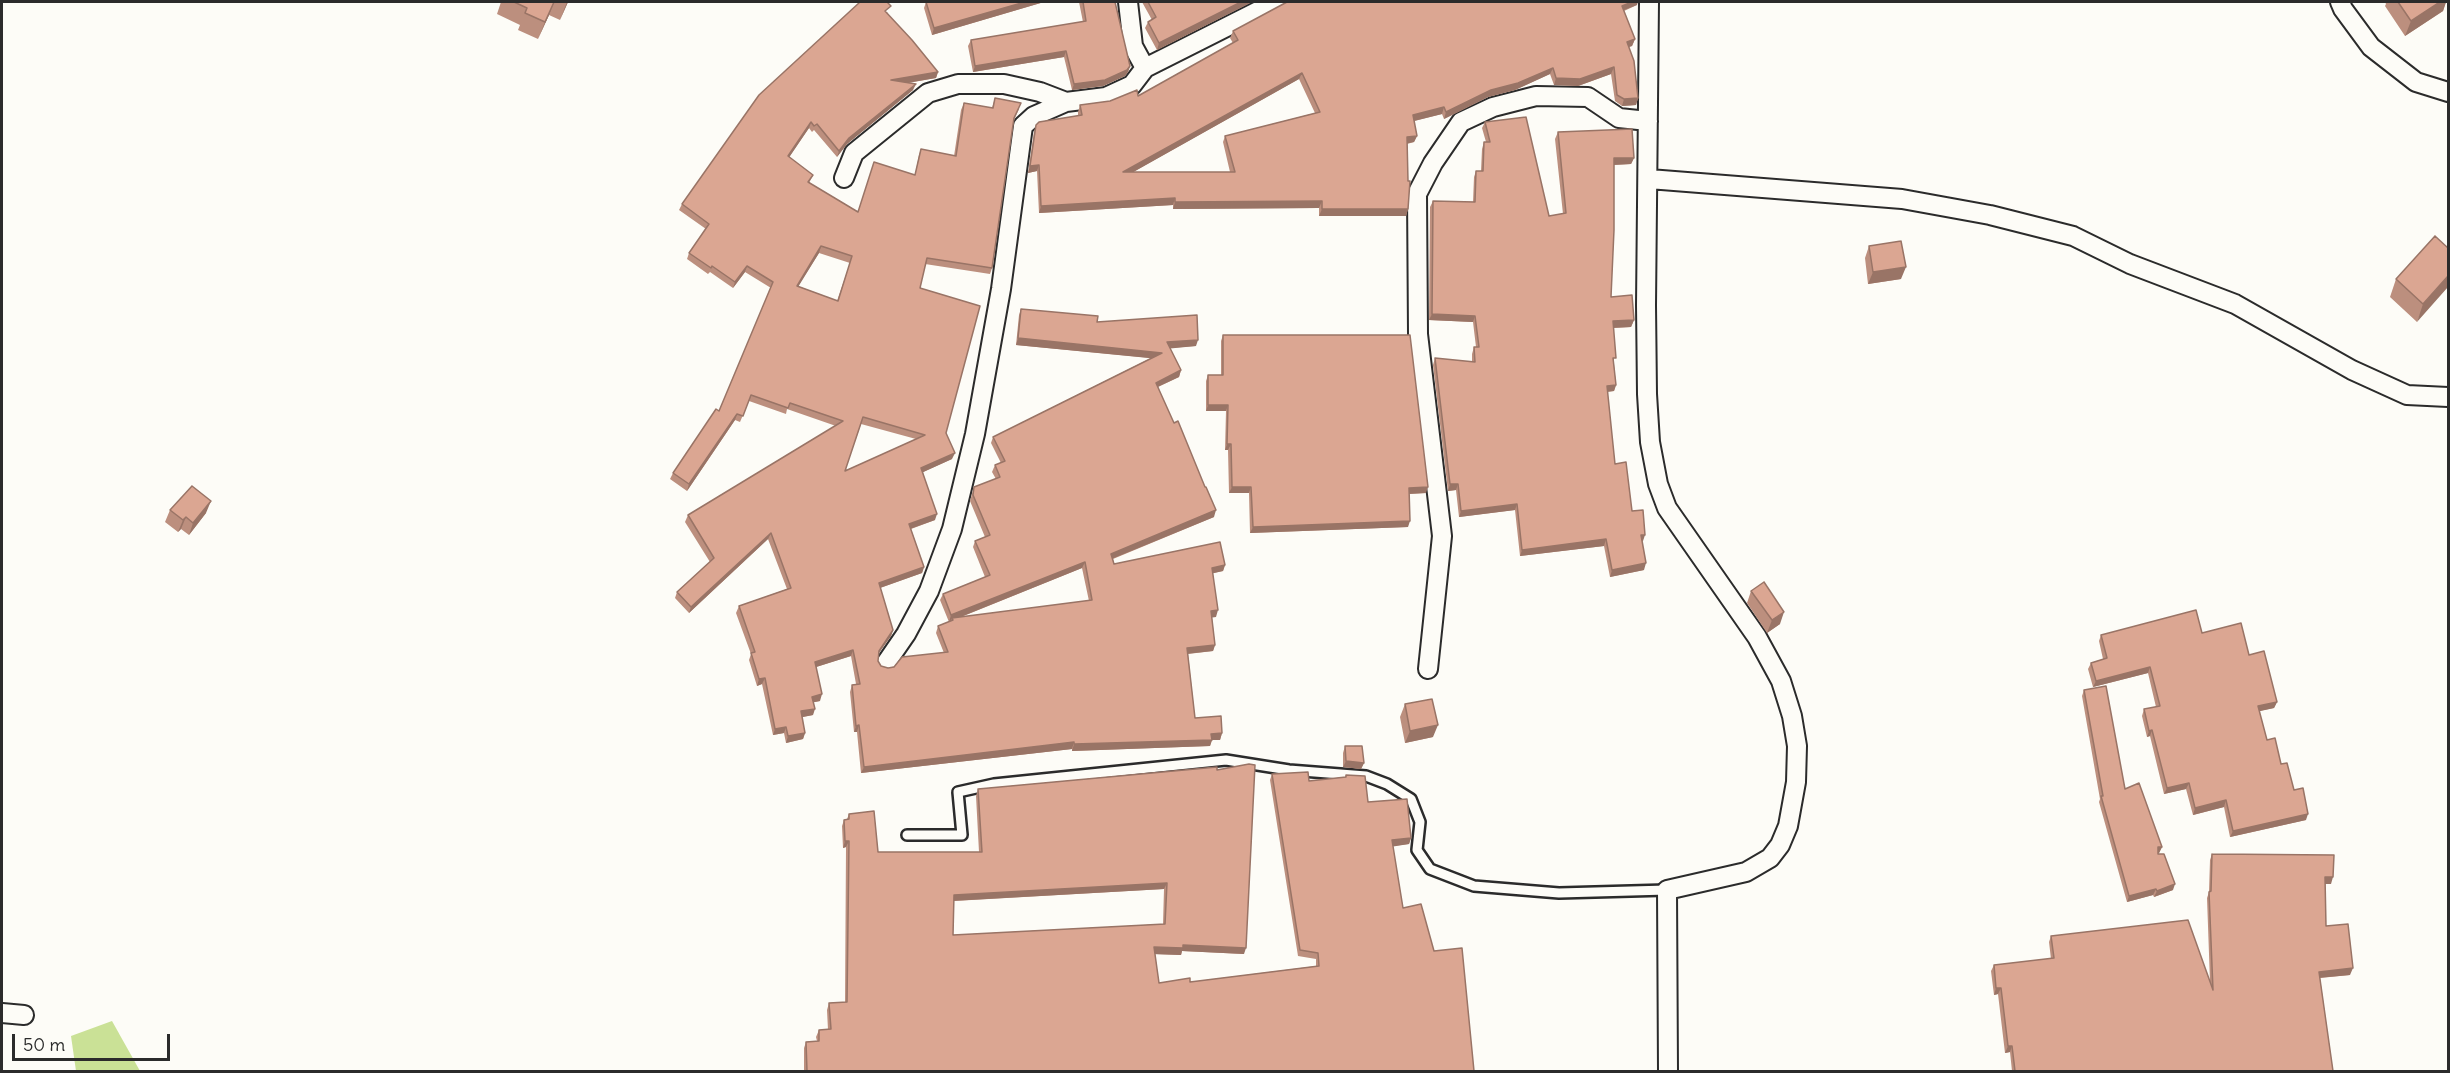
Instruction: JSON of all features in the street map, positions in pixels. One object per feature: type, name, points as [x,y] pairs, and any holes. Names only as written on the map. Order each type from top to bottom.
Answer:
[{"type":"street","points":[[1128,2],[1134,46],[1145,68]]},
{"type":"street","points":[[886,663],[906,634],[928,591],[952,529],[975,434],[1001,289],[1023,126],[1034,116],[1066,102],[1106,97],[1132,85],[1145,68],[1276,2]]},
{"type":"street","points":[[1649,2],[1647,394],[1650,442],[1658,483],[1667,508],[1757,638],[1781,681],[1792,716],[1797,746],[1796,782],[1788,826],[1780,845],[1770,858],[1746,872],[1667,890],[1668,1071]]},
{"type":"street","points":[[2340,2],[2371,47],[2416,82],[2448,92]]},
{"type":"street","points":[[844,178],[854,153],[928,93],[958,84],[1004,84],[1040,92],[1066,102]]},
{"type":"street","points":[[1428,669],[1442,536],[1418,334],[1417,194],[1461,122],[1493,107],[1536,96],[1588,97],[1619,118],[1648,121]]},
{"type":"street","points":[[1649,179],[1902,199],[1990,215],[2073,236],[2130,264],[2235,304],[2352,370],[2408,395],[2448,397]]},
{"type":"street","points":[[2,1013],[24,1016]]},
{"type":"lane","points":[[907,835],[962,835],[958,792],[994,784],[1226,760],[1289,770],[1366,776],[1387,784],[1412,799],[1420,822],[1417,849],[1430,869],[1474,886],[1559,893],[1667,890]]},
{"type":"green space","points":[[112,1021],[140,1071],[76,1071],[71,1036]]},
{"type":"building","points":[[514,2],[554,2],[545,22],[525,13],[527,8]]},
{"type":"building","points":[[860,2],[887,2],[891,6],[885,11],[938,72],[891,80],[916,84],[849,138],[839,151],[817,124],[814,126],[811,122],[788,156],[813,175],[808,182],[858,212],[874,162],[915,175],[921,149],[956,156],[964,103],[993,108],[995,98],[1021,103],[1014,118],[992,268],[927,258],[920,288],[980,306],[946,433],[955,453],[921,468],[937,514],[909,524],[924,567],[879,583],[893,630],[879,651],[878,661],[881,666],[894,667],[902,657],[948,652],[938,626],[953,620],[952,618],[1092,600],[1085,562],[951,615],[943,594],[990,575],[975,541],[990,535],[973,495],[974,487],[1000,477],[995,465],[1005,461],[993,437],[1162,353],[1018,338],[1021,309],[1098,316],[1097,322],[1197,315],[1198,340],[1167,342],[1181,370],[1156,383],[1174,423],[1178,421],[1216,510],[1111,554],[1114,564],[1220,542],[1225,565],[1212,568],[1218,610],[1211,611],[1215,645],[1187,648],[1195,718],[1221,716],[1222,733],[1211,734],[1212,740],[1074,744],[1074,742],[864,767],[859,725],[856,726],[852,685],[860,684],[853,650],[815,662],[822,694],[812,697],[815,709],[801,711],[805,733],[788,736],[786,727],[775,729],[765,678],[759,679],[751,653],[755,652],[739,606],[791,588],[771,533],[691,607],[677,592],[714,558],[688,515],[843,421],[790,403],[788,408],[751,395],[743,416],[737,414],[689,484],[673,473],[716,409],[719,411],[773,282],[747,266],[735,282],[689,253],[709,224],[682,204],[759,95]],"holes":[[[821,246],[852,256],[838,301],[797,286]],[[863,417],[925,435],[845,471]]]},
{"type":"building","points":[[926,2],[1025,2],[934,28]]},
{"type":"building","points":[[1083,2],[1115,2],[1130,66],[1127,70],[1105,80],[1074,84],[1066,51],[975,66],[971,40],[1086,21]]},
{"type":"building","points":[[1148,2],[1241,2],[1159,43],[1148,22],[1156,17]]},
{"type":"building","points":[[1287,2],[1632,2],[1622,6],[1635,39],[1627,42],[1634,61],[1638,98],[1624,99],[1617,95],[1614,67],[1580,79],[1556,78],[1553,68],[1518,83],[1491,90],[1446,112],[1444,107],[1413,115],[1417,136],[1407,137],[1408,181],[1410,181],[1408,209],[1322,209],[1322,201],[1175,202],[1175,198],[1041,206],[1039,165],[1030,166],[1036,125],[1039,122],[1082,115],[1080,105],[1110,101],[1137,90],[1138,96],[1238,40],[1233,31]],"holes":[[[1302,73],[1320,112],[1225,136],[1235,172],[1123,172]]]},
{"type":"building","points":[[2398,2],[2440,2],[2411,21]]},
{"type":"building","points":[[1526,117],[1549,216],[1566,213],[1558,132],[1632,129],[1634,158],[1614,158],[1611,297],[1632,295],[1634,320],[1613,321],[1616,385],[1607,386],[1615,464],[1626,462],[1632,511],[1643,510],[1645,535],[1641,535],[1646,563],[1612,570],[1606,539],[1522,550],[1517,504],[1461,511],[1458,484],[1450,484],[1435,358],[1475,362],[1474,347],[1479,347],[1475,316],[1432,314],[1433,201],[1475,202],[1476,171],[1483,171],[1484,142],[1490,142],[1485,122]]},
{"type":"building","points":[[2435,236],[2448,248],[2448,276],[2423,304],[2396,279]]},
{"type":"building","points":[[1901,241],[1906,267],[1873,272],[1869,246]]},
{"type":"building","points":[[1223,335],[1410,335],[1428,487],[1409,488],[1410,521],[1253,527],[1251,487],[1232,487],[1231,444],[1227,444],[1228,405],[1208,405],[1208,375],[1223,375]]},
{"type":"building","points":[[192,486],[211,501],[193,523],[186,517],[183,520],[170,510]]},
{"type":"building","points":[[1764,582],[1784,612],[1772,620],[1751,591]]},
{"type":"building","points":[[2196,610],[2202,633],[2241,623],[2249,655],[2264,651],[2277,702],[2258,706],[2267,740],[2275,738],[2281,764],[2287,763],[2294,790],[2303,788],[2308,814],[2233,831],[2226,800],[2195,808],[2189,783],[2167,788],[2152,730],[2149,731],[2144,709],[2160,706],[2150,667],[2096,681],[2091,663],[2107,658],[2101,635]]},
{"type":"building","points":[[2106,686],[2125,789],[2139,783],[2162,847],[2158,847],[2158,854],[2164,854],[2175,884],[2157,891],[2156,889],[2129,896],[2101,796],[2103,796],[2084,690]]},
{"type":"building","points":[[1432,699],[1438,725],[1410,731],[1405,704]]},
{"type":"building","points":[[1345,746],[1362,746],[1364,763],[1346,761]]},
{"type":"building","points":[[1255,765],[1246,948],[1183,945],[1183,948],[1154,947],[1159,983],[1190,978],[1190,982],[1319,966],[1318,953],[1300,950],[1272,774],[1308,772],[1309,781],[1346,777],[1346,775],[1365,776],[1368,802],[1407,799],[1411,838],[1392,840],[1403,908],[1421,904],[1434,951],[1462,948],[1474,1071],[807,1071],[806,1042],[819,1041],[819,1030],[831,1029],[829,1003],[847,1002],[849,841],[845,841],[844,820],[849,819],[849,814],[874,811],[878,852],[982,852],[978,789],[1217,767],[1217,770]],"holes":[[[1167,883],[1165,924],[953,935],[954,895]]]},
{"type":"building","points":[[2212,854],[2334,855],[2333,877],[2325,877],[2326,926],[2348,924],[2353,968],[2319,972],[2333,1071],[2015,1071],[2012,1046],[2008,1046],[2001,988],[1996,988],[1994,965],[2054,958],[2051,936],[2188,920],[2213,990],[2209,892],[2211,891]]}]
